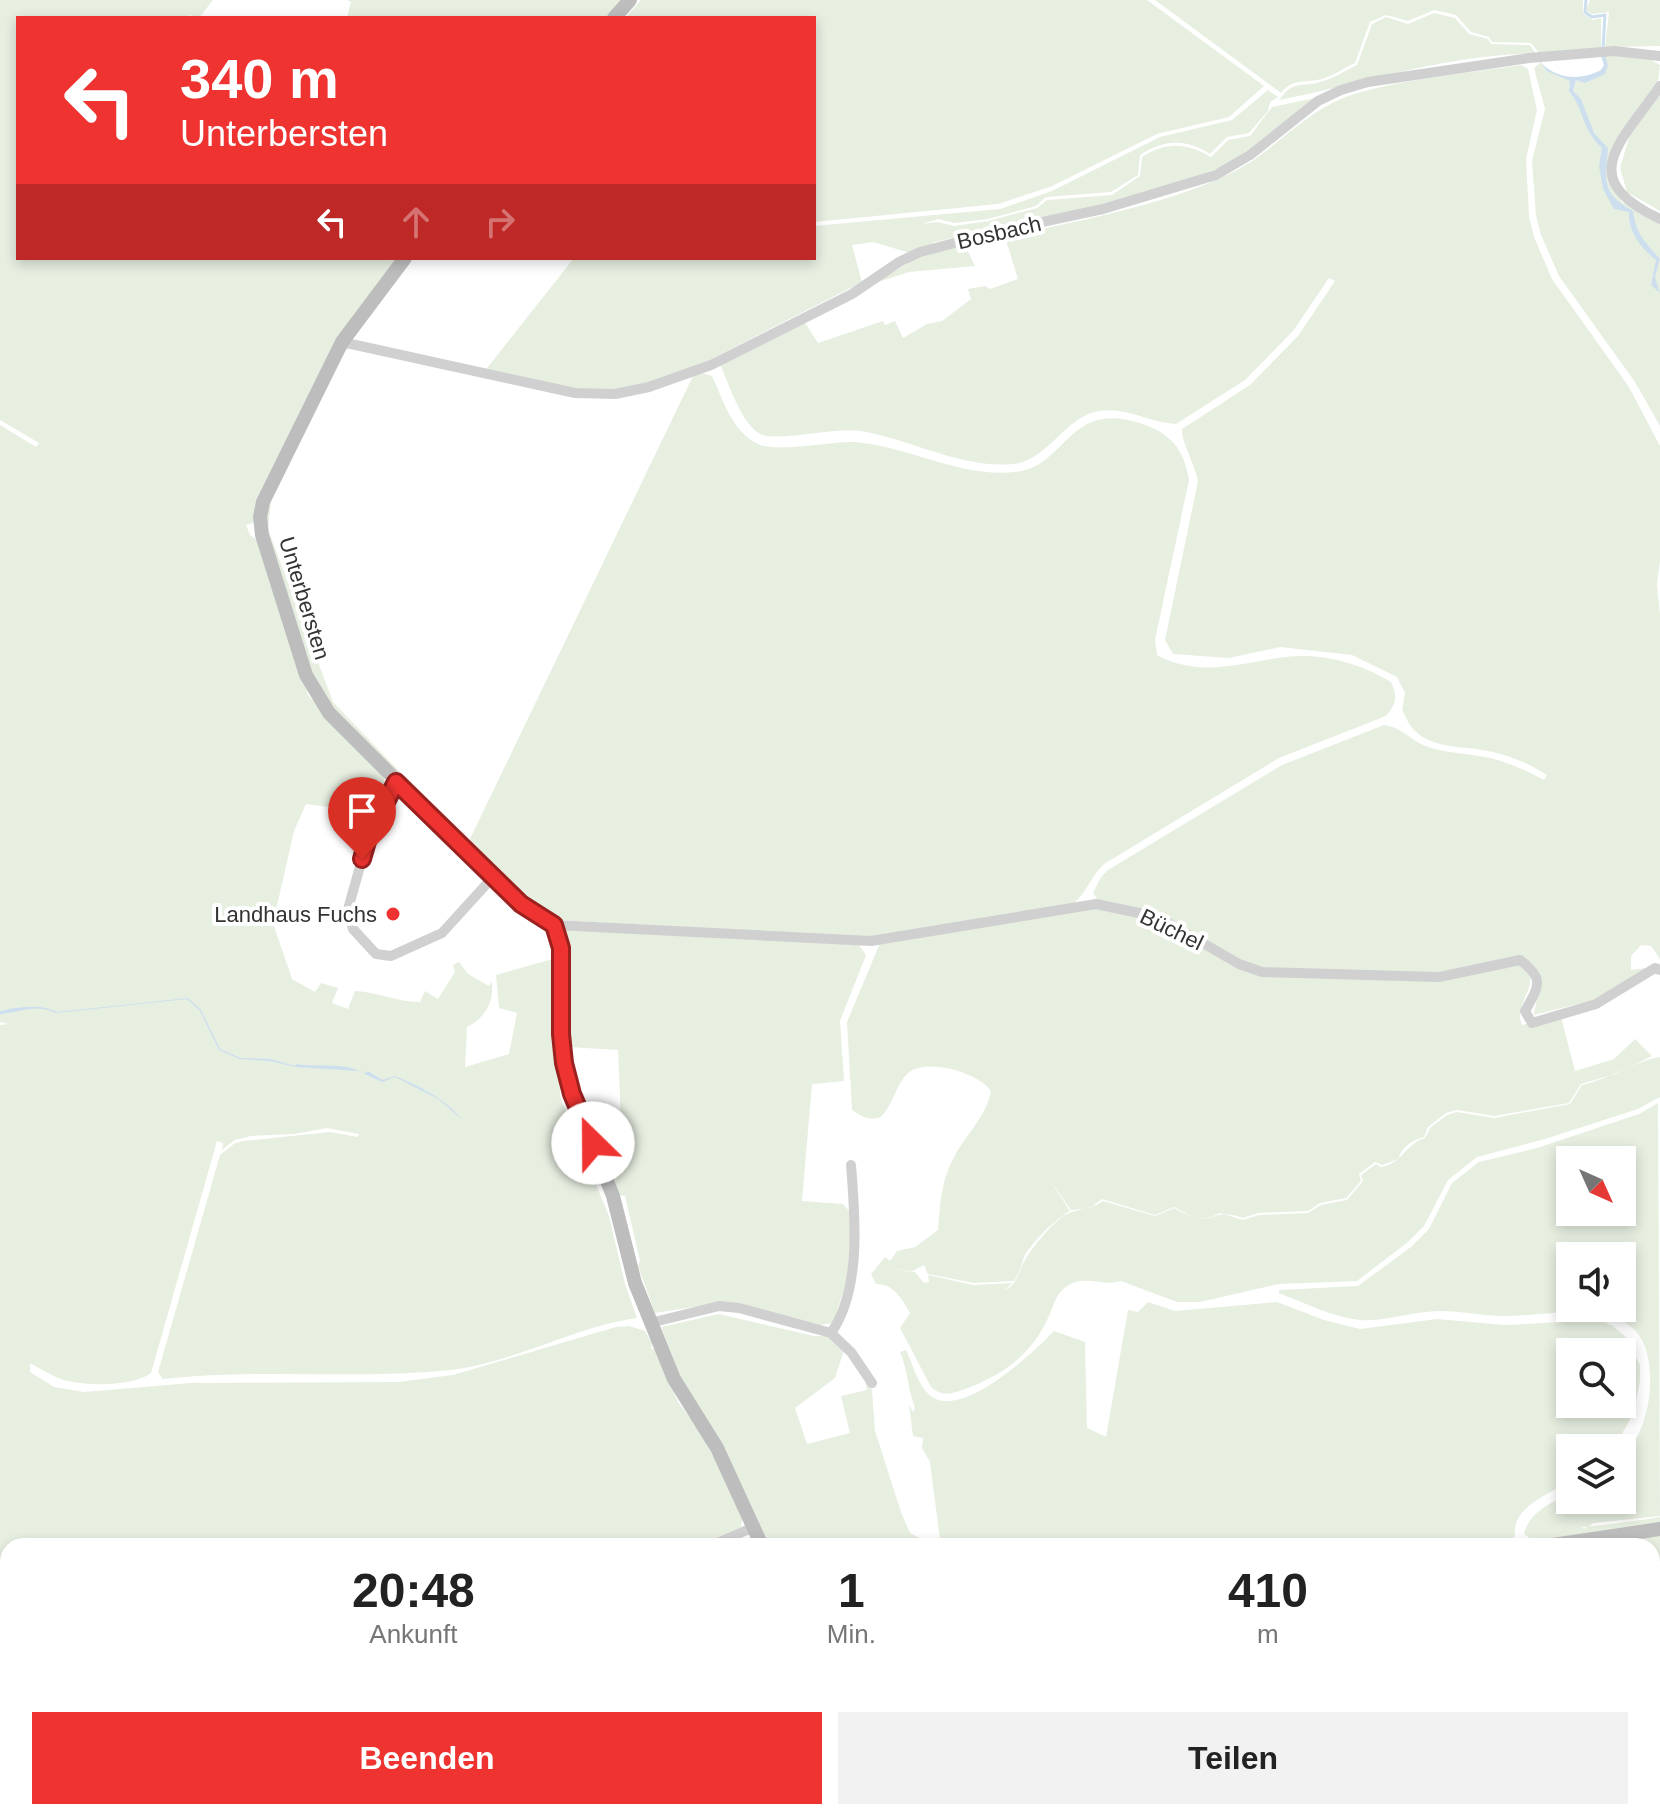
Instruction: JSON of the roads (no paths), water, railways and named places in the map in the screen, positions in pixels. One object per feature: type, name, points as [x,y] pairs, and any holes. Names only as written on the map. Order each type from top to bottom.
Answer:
[{"type":"street","points":[[616,16],[630,0]]},
{"type":"street","name":"Bosbach","points":[[342,342],[575,393],[615,394],[649,387],[711,365],[852,294],[899,262],[920,252],[1103,209],[1216,175],[1250,155],[1318,101],[1341,90],[1368,82],[1496,63],[1602,52],[1660,56]]},
{"type":"street","points":[[1660,86],[1622,137],[1611,166],[1612,178],[1623,198],[1660,219]]},
{"type":"street","name":"Unterbersten","points":[[404,260],[342,342],[310,404],[263,502],[260,517],[262,535],[306,675],[329,713],[521,904],[554,925]]},
{"type":"street","points":[[396,782],[368,838],[348,909],[353,929],[376,954],[391,956],[442,933],[493,877]]},
{"type":"street","name":"Büchel","points":[[554,925],[871,941],[1088,904],[1109,905],[1158,917],[1239,964],[1262,972],[1439,977],[1507,960],[1520,960],[1535,971],[1538,980],[1537,990],[1525,1011],[1532,1023],[1596,1004],[1643,973],[1655,968],[1660,970]]},
{"type":"street","points":[[554,925],[561,948],[564,1063],[572,1094],[613,1196],[635,1283],[674,1379],[717,1448],[759,1538]]},
{"type":"street","points":[[831,1333],[843,1308],[853,1262],[855,1213],[851,1165]]},
{"type":"street","points":[[650,1323],[719,1306],[739,1308],[831,1333],[851,1352],[872,1383]]},
{"type":"street","points":[[729,1538],[754,1527]]},
{"type":"street","points":[[1600,1538],[1660,1529]]},
{"type":"water","points":[[1605,55],[1608,65],[1605,74],[1585,83],[1576,80],[1573,91],[1581,99],[1594,133],[1608,148],[1606,177],[1610,191],[1633,211],[1639,233],[1660,259],[1655,277],[1660,293],[1651,285],[1656,260],[1636,239],[1629,212],[1614,209],[1603,189],[1599,166],[1602,148],[1590,133],[1569,91],[1570,81],[1547,71],[1541,63],[1561,75],[1585,76],[1601,70],[1604,65],[1601,56]]},
{"type":"water","points":[[188,998],[201,1010],[220,1049],[241,1058],[270,1059],[295,1066],[341,1066],[362,1073],[296,1067],[240,1059],[219,1050],[200,1011],[187,999],[56,1013],[38,1008],[9,1013],[8,1009],[39,1007],[57,1012]]},
{"type":"water","points":[[368,1071],[382,1080],[395,1076],[414,1084],[441,1100],[463,1120],[438,1099],[395,1077],[382,1082],[364,1074]]},
{"type":"waterway","points":[[1586,0],[1585,12],[1592,17],[1605,15],[1603,48]]},
{"type":"waterway","points":[[0,1013],[13,1010]]},
{"type":"place","name":"Landhaus Fuchs","points":[[393,914]]}]
